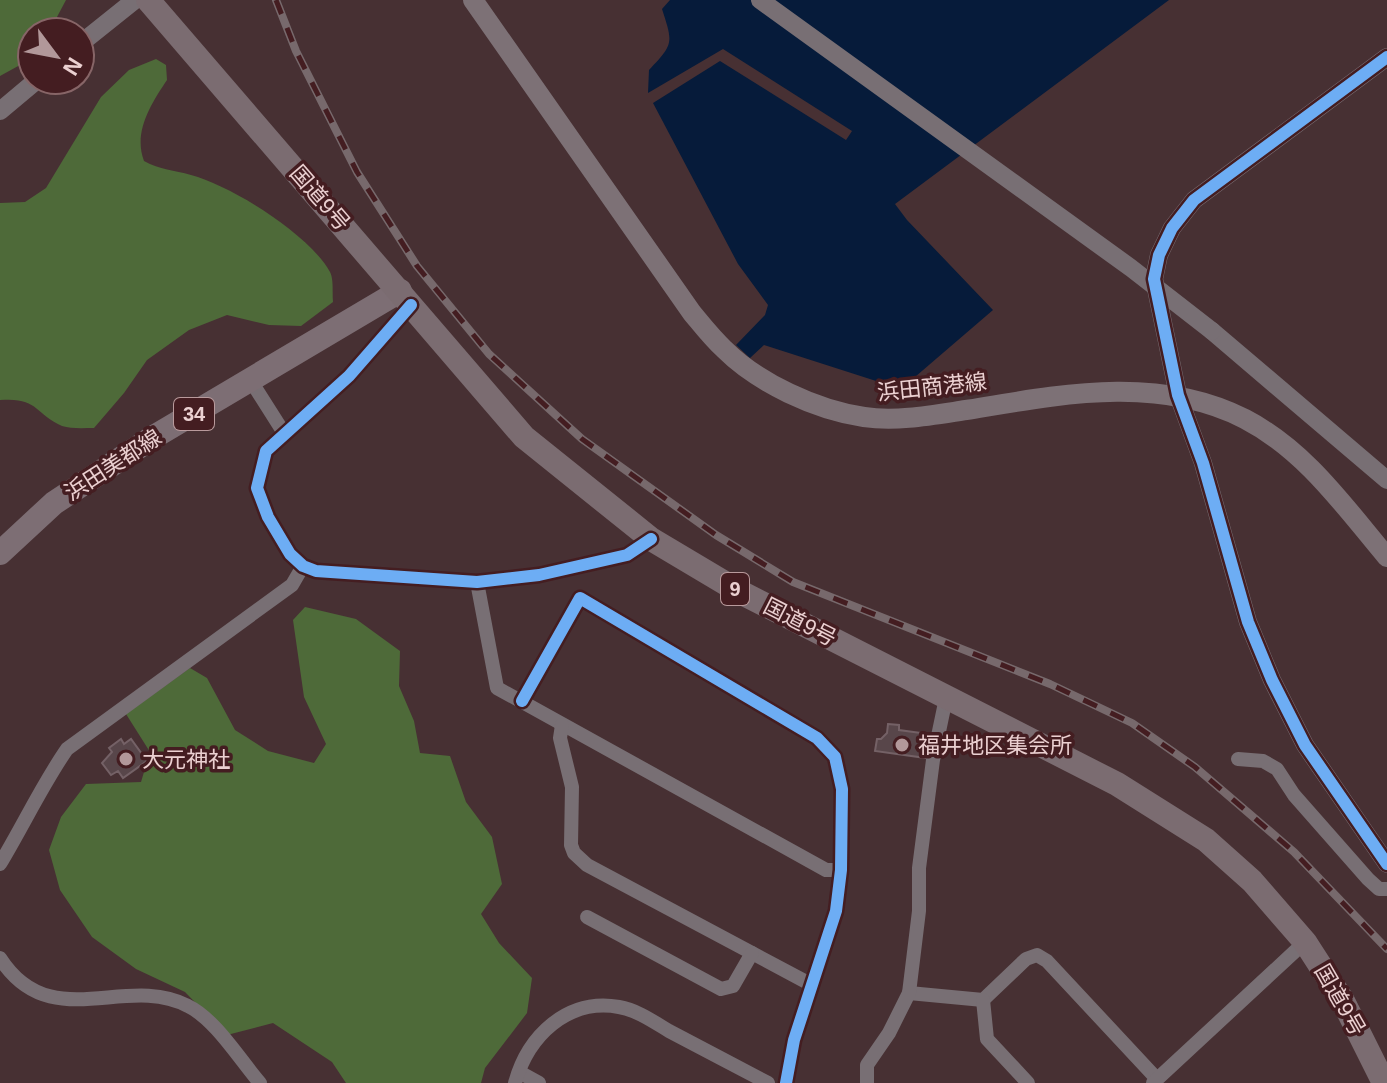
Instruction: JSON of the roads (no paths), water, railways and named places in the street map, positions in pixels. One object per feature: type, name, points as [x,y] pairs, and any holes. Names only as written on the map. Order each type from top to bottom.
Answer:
[{"type":"highway","name":"国道9号","points":[[148,0],[524,437],[651,539],[740,592],[1117,784],[1206,840],[1252,881],[1305,942],[1343,1001],[1384,1083]]},
{"type":"main road","name":"浜田商港線","points":[[473,0],[692,313],[725,350],[773,385],[843,413],[889,419],[1097,391],[1178,395],[1241,417],[1288,447],[1316,473],[1387,557]]},
{"type":"main road","name":"浜田美都線","points":[[0,553],[54,503],[152,438],[405,298]]},
{"type":"street","points":[[96,30],[135,0]]},
{"type":"street","points":[[760,0],[1131,268],[1212,331],[1387,480]]},
{"type":"street","points":[[1387,57],[1194,200],[1172,228],[1159,255],[1154,279],[1178,395],[1203,463],[1248,622],[1272,680],[1305,745],[1387,864]]},
{"type":"street","points":[[0,111],[18,96]]},
{"type":"street","points":[[405,298],[349,376],[266,451],[257,488],[282,544],[303,566],[316,571],[477,582],[539,575],[627,555],[651,539]]},
{"type":"street","points":[[251,381],[284,433]]},
{"type":"street","points":[[0,864],[40,796],[47,778],[67,749],[292,585],[303,566]]},
{"type":"street","points":[[477,582],[497,688],[826,870],[841,870]]},
{"type":"street","points":[[522,701],[580,598],[817,738],[835,757],[842,789],[841,870],[836,911],[794,1040],[786,1083]]},
{"type":"street","points":[[867,1083],[867,1065],[889,1033],[909,993],[919,911],[919,868],[933,760],[946,698]]},
{"type":"street","points":[[562,725],[560,738],[572,787],[571,845],[574,853],[587,865],[812,985]]},
{"type":"street","points":[[1238,759],[1263,761],[1277,769],[1294,795],[1368,879],[1379,889],[1387,889]]},
{"type":"street","points":[[587,917],[721,989],[733,986],[752,953]]},
{"type":"street","points":[[909,993],[983,1000],[1026,959],[1042,956],[1160,1080],[1305,942]]},
{"type":"street","points":[[0,958],[28,989],[67,1000],[149,995],[189,1006],[214,1027],[260,1083]]},
{"type":"street","points":[[983,1000],[987,1039],[1028,1083]]},
{"type":"street","points":[[539,1083],[517,1077],[526,1054],[548,1026],[575,1011],[606,1006],[633,1011],[768,1083]]},
{"type":"water","points":[[670,0],[1169,0],[895,204],[993,310],[901,389],[764,345],[750,358],[736,345],[765,315],[768,305],[738,264],[653,103],[720,61],[846,140],[852,131],[723,49],[648,93],[649,70],[669,42],[662,9]]},
{"type":"railway","points":[[276,0],[296,51],[357,172],[417,266],[489,354],[582,439],[716,535],[793,582],[1050,684],[1132,723],[1195,767],[1294,852],[1387,949]]},
{"type":"place","name":"福井地区集会所","points":[[902,745]]},
{"type":"place","name":"大元神社","points":[[126,759]]}]
